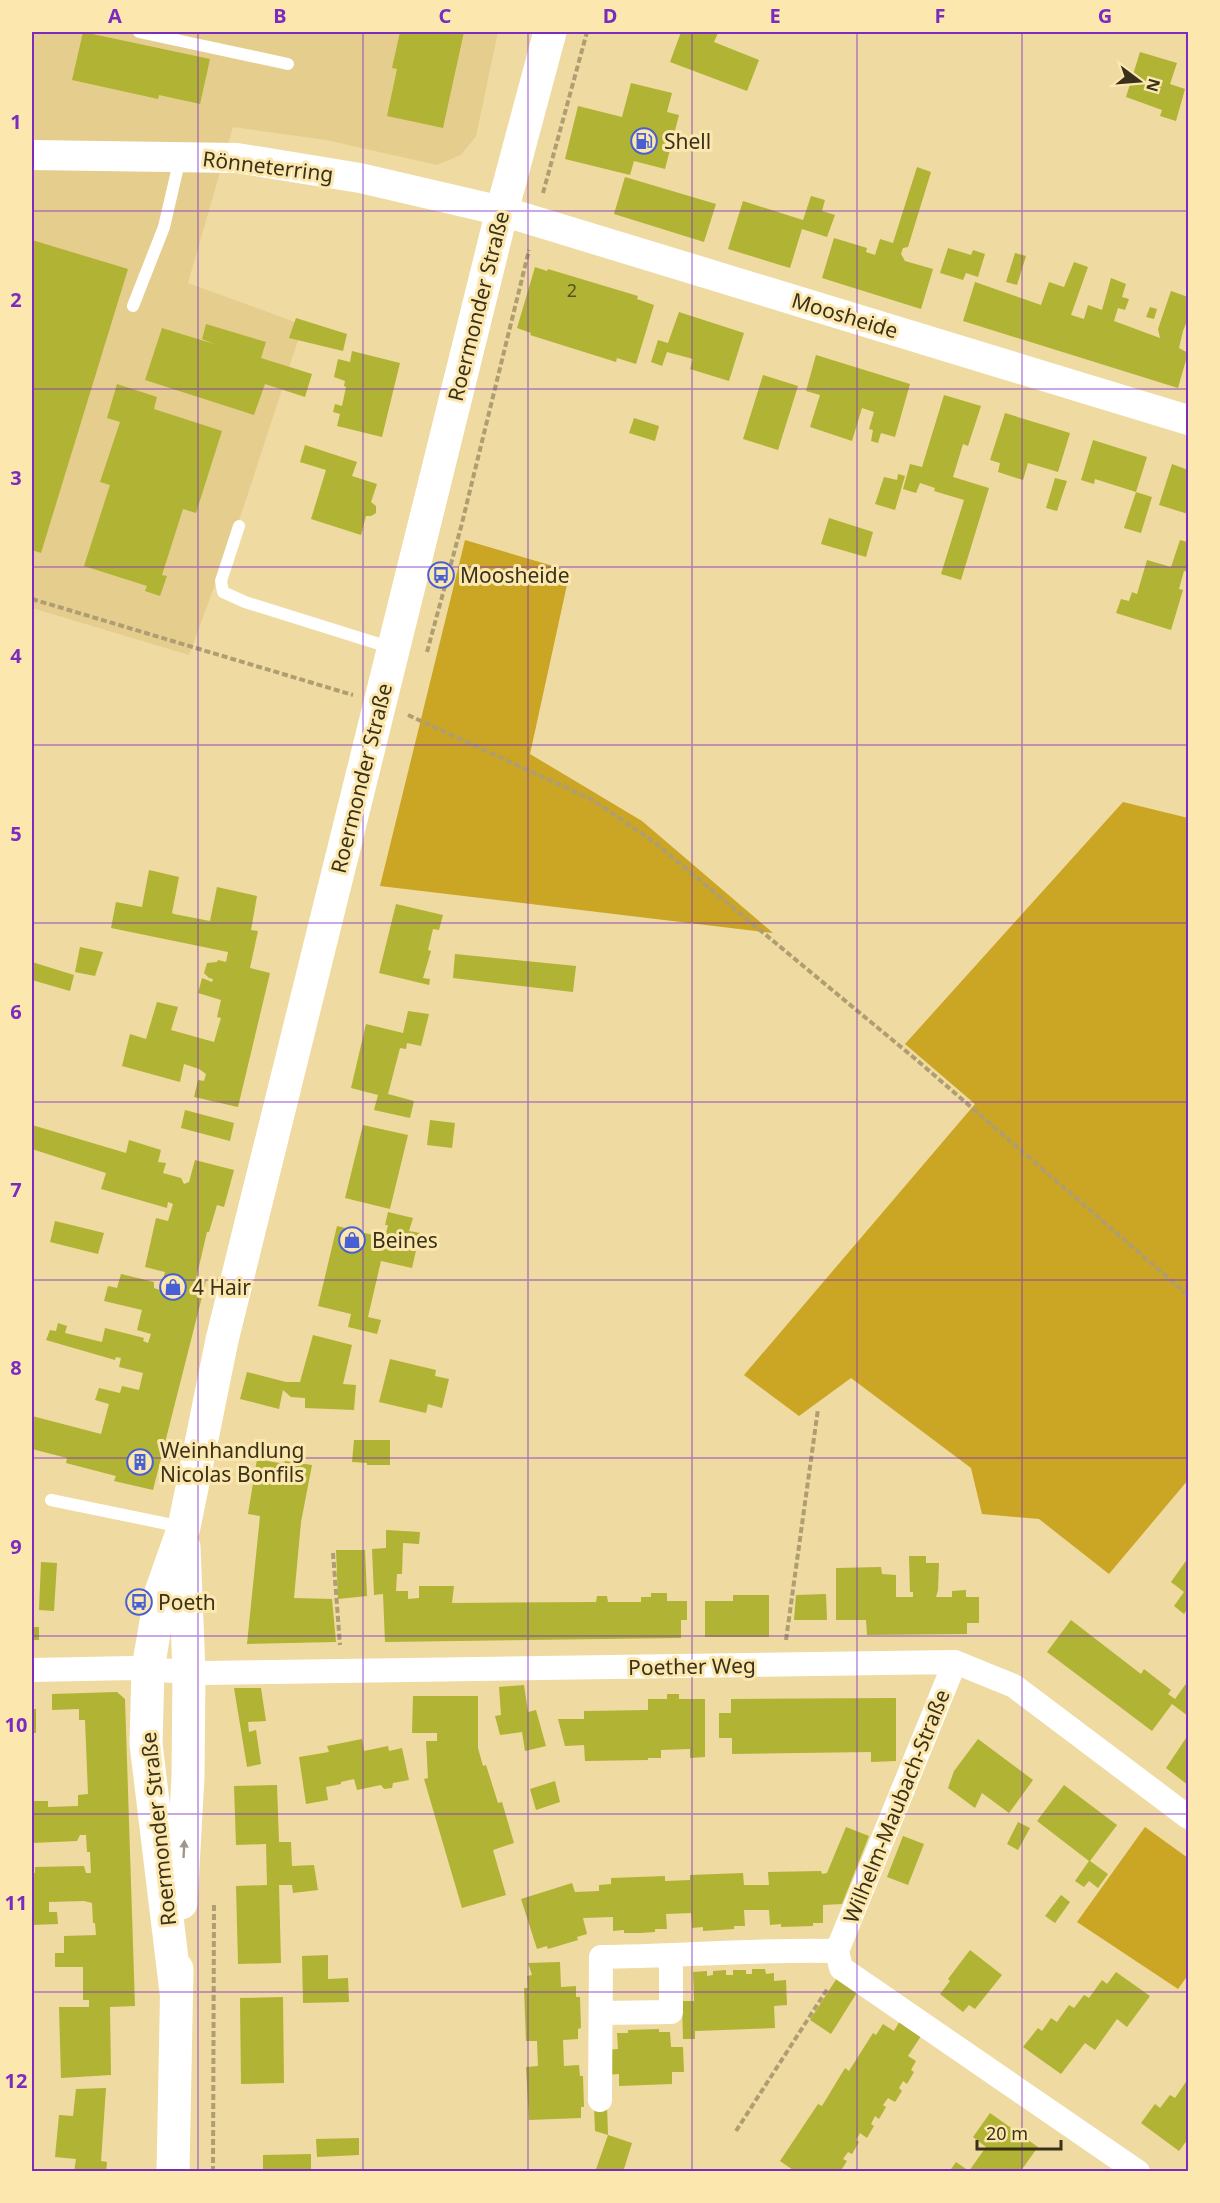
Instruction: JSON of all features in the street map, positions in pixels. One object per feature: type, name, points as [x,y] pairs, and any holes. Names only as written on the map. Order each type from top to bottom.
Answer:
[{"type":"main road","name":"Roermonder Straße","points":[[176,1992],[146,1744],[148,1669],[161,1592],[184,1527],[222,1340],[502,211],[550,32]]},
{"type":"main road","name":"Roermonder Straße","points":[[173,2172],[176,1992],[188,1776],[189,1672],[184,1527]]},
{"type":"street","name":"Rönneterring","points":[[32,155],[237,158],[360,178],[502,211]]},
{"type":"street","name":"Moosheide","points":[[502,211],[1188,420]]},
{"type":"street","name":"Poether Weg","points":[[148,1669],[189,1672],[342,1671],[955,1662],[1014,1686],[1188,1817]]},
{"type":"street","name":"Wilhelm-Maubach-Straße","points":[[839,1959],[955,1662]]},
{"type":"street","points":[[32,1670],[148,1669]]},
{"type":"street","points":[[600,2100],[601,1957],[671,1956],[774,1949],[839,1959],[970,2057],[1138,2172]]},
{"type":"street","points":[[602,2013],[671,2012],[671,1956]]},
{"type":"lane","points":[[139,32],[288,64]]},
{"type":"lane","points":[[133,306],[164,227],[180,157]]},
{"type":"lane","points":[[239,526],[221,581],[223,592],[244,602],[393,648]]},
{"type":"lane","points":[[51,1500],[184,1527]]},
{"type":"path","points":[[426,655],[464,515],[536,221],[587,32]]},
{"type":"path","points":[[32,599],[353,695]]},
{"type":"path","points":[[404,713],[591,799],[654,842],[919,1062],[1188,1295]]},
{"type":"path","points":[[783,1664],[818,1409]]},
{"type":"path","points":[[333,1553],[342,1671]]},
{"type":"path","points":[[213,2172],[214,1903]]},
{"type":"path","points":[[736,2131],[839,1959]]},
{"type":"shaded area","points":[[32,32],[498,32],[476,136],[461,155],[437,165],[326,140],[233,127],[188,283],[303,325],[242,512],[189,655],[32,608]]},
{"type":"shaded area","points":[[465,540],[570,571],[530,754],[642,821],[773,933],[380,886]]},
{"type":"shaded area","points":[[1123,802],[1188,818],[1188,1480],[1109,1574],[1039,1519],[982,1514],[971,1468],[851,1378],[799,1416],[744,1375],[975,1104],[905,1044]]},
{"type":"shaded area","points":[[1145,1827],[1188,1858],[1188,1975],[1178,1989],[1077,1922]]},
{"type":"building","points":[[83,32],[210,59],[200,104],[159,95],[158,99],[72,80]]},
{"type":"building","points":[[400,32],[464,32],[443,128],[387,116],[397,69],[392,68]]},
{"type":"building","points":[[681,32],[718,33],[714,42],[759,60],[747,91],[670,62]]},
{"type":"building","points":[[1140,52],[1177,63],[1170,84],[1185,89],[1176,121],[1160,116],[1162,110],[1126,97]]},
{"type":"building","points":[[631,83],[672,93],[667,112],[679,115],[665,169],[634,161],[630,175],[565,159],[578,106],[622,117]]},
{"type":"building","points":[[917,167],[931,172],[908,247],[903,248],[901,254],[905,261],[933,269],[921,309],[822,278],[834,238],[867,248],[866,252],[875,255],[880,239],[893,243]]},
{"type":"building","points":[[625,177],[716,204],[704,242],[614,214]]},
{"type":"building","points":[[811,196],[825,200],[822,211],[835,215],[827,237],[802,229],[790,268],[728,249],[743,201],[803,220]]},
{"type":"building","points":[[32,240],[128,269],[41,553],[32,550]]},
{"type":"building","points":[[948,248],[971,255],[973,250],[985,254],[978,277],[966,273],[963,280],[940,273]]},
{"type":"building","points":[[1015,253],[1026,256],[1017,285],[1006,282]]},
{"type":"building","points":[[1074,262],[1088,267],[1071,315],[1084,319],[1088,305],[1102,310],[1111,278],[1126,284],[1122,297],[1129,299],[1125,310],[1118,308],[1114,321],[1160,338],[1158,329],[1171,291],[1188,297],[1188,321],[1179,348],[1188,353],[1178,388],[963,321],[975,282],[1041,305],[1049,282],[1064,287]]},
{"type":"building","points":[[535,267],[638,296],[637,299],[654,305],[636,364],[617,358],[616,362],[530,335],[531,333],[517,328]]},
{"type":"building","points":[[1150,307],[1157,309],[1154,319],[1146,317]]},
{"type":"building","points":[[679,312],[744,333],[729,381],[690,369],[693,359],[667,352],[662,366],[651,362],[658,340],[668,343]]},
{"type":"building","points":[[296,318],[347,334],[343,351],[289,338]]},
{"type":"building","points":[[206,324],[266,342],[261,358],[312,374],[305,397],[265,384],[254,415],[145,380],[162,328],[214,344],[202,339]]},
{"type":"building","points":[[352,351],[400,363],[382,437],[337,426],[340,414],[333,412],[335,404],[342,406],[346,387],[344,386],[345,381],[334,377],[338,359],[350,362]]},
{"type":"building","points":[[816,355],[910,384],[895,437],[881,433],[878,443],[871,441],[873,430],[869,429],[874,412],[862,408],[852,441],[810,427],[820,395],[806,391]]},
{"type":"building","points":[[763,375],[798,386],[778,450],[743,439]]},
{"type":"building","points":[[117,384],[157,397],[154,409],[222,431],[196,513],[183,509],[162,575],[167,576],[160,596],[145,591],[147,586],[84,566],[110,485],[100,482],[120,422],[107,418]]},
{"type":"building","points":[[944,395],[981,406],[968,446],[963,444],[953,477],[989,488],[961,580],[941,574],[964,500],[934,491],[935,488],[920,483],[916,493],[903,489],[910,464],[922,467]]},
{"type":"building","points":[[1005,413],[1070,433],[1058,472],[1028,463],[1023,480],[998,472],[1000,463],[990,460]]},
{"type":"building","points":[[634,418],[659,426],[655,441],[629,433]]},
{"type":"building","points":[[1093,440],[1147,457],[1136,492],[1095,479],[1094,484],[1081,480]]},
{"type":"building","points":[[305,445],[357,462],[352,476],[377,484],[371,502],[376,506],[376,513],[366,516],[361,535],[311,519],[326,470],[300,462]]},
{"type":"building","points":[[1172,464],[1188,470],[1188,514],[1159,505]]},
{"type":"building","points":[[898,474],[905,476],[895,510],[875,504],[884,477],[897,480]]},
{"type":"building","points":[[1055,478],[1067,481],[1057,511],[1046,508]]},
{"type":"building","points":[[1136,492],[1152,497],[1141,533],[1124,528]]},
{"type":"building","points":[[829,518],[873,532],[866,557],[821,544]]},
{"type":"building","points":[[1180,540],[1188,542],[1188,572],[1184,571],[1179,589],[1183,590],[1171,630],[1116,613],[1121,599],[1129,601],[1132,592],[1137,594],[1147,560],[1171,567]]},
{"type":"building","points":[[149,870],[179,877],[172,913],[174,914],[210,921],[217,887],[257,896],[251,930],[258,931],[250,968],[270,973],[238,1107],[194,1097],[198,1080],[204,1081],[206,1074],[199,1069],[184,1064],[180,1082],[122,1066],[130,1034],[146,1039],[157,1002],[178,1007],[171,1030],[214,1042],[221,1018],[217,1017],[221,1000],[198,993],[202,978],[212,982],[213,979],[204,973],[207,963],[218,960],[226,962],[228,952],[111,928],[116,902],[142,907]]},
{"type":"building","points":[[396,904],[443,915],[439,930],[433,929],[428,950],[431,951],[423,978],[430,979],[429,985],[379,973]]},
{"type":"building","points":[[80,947],[103,952],[95,976],[75,972]]},
{"type":"building","points":[[455,954],[576,966],[573,992],[453,978]]},
{"type":"building","points":[[32,962],[74,975],[70,991],[32,980]]},
{"type":"building","points":[[408,1011],[429,1014],[421,1046],[407,1043],[406,1049],[400,1048],[388,1094],[414,1101],[410,1118],[374,1110],[378,1095],[351,1088],[366,1024],[403,1033]]},
{"type":"building","points":[[185,1110],[234,1123],[230,1141],[181,1128]]},
{"type":"building","points":[[430,1120],[455,1123],[452,1148],[427,1145]]},
{"type":"building","points":[[32,1125],[126,1153],[129,1140],[161,1150],[158,1162],[166,1163],[163,1173],[181,1178],[184,1184],[189,1182],[195,1160],[234,1170],[224,1207],[217,1205],[209,1232],[207,1232],[196,1279],[206,1281],[153,1490],[114,1481],[116,1476],[66,1463],[67,1458],[32,1449],[32,1416],[101,1434],[109,1404],[95,1400],[99,1388],[120,1393],[122,1386],[139,1390],[143,1373],[119,1367],[121,1358],[116,1357],[115,1360],[46,1340],[50,1330],[56,1331],[58,1323],[67,1326],[65,1333],[102,1342],[105,1328],[144,1338],[143,1341],[148,1343],[151,1334],[137,1330],[142,1310],[104,1301],[108,1286],[117,1288],[121,1274],[154,1282],[154,1288],[160,1290],[165,1272],[145,1267],[156,1218],[168,1221],[173,1204],[168,1202],[167,1208],[101,1189],[106,1173],[32,1149]]},
{"type":"building","points":[[363,1125],[408,1135],[390,1209],[345,1198]]},
{"type":"building","points":[[388,1212],[413,1218],[409,1231],[420,1233],[412,1268],[381,1261],[368,1317],[381,1320],[377,1334],[348,1327],[351,1314],[318,1306],[337,1226],[385,1238]]},
{"type":"building","points":[[55,1221],[104,1233],[98,1254],[50,1242]]},
{"type":"building","points":[[313,1335],[352,1345],[343,1384],[356,1385],[354,1410],[305,1408],[305,1398],[291,1397],[283,1390],[279,1409],[240,1399],[247,1372],[286,1382],[300,1382]]},
{"type":"building","points":[[390,1359],[436,1370],[435,1376],[449,1379],[442,1408],[428,1404],[426,1413],[379,1402]]},
{"type":"building","points":[[354,1440],[390,1440],[390,1465],[367,1465],[367,1463],[352,1462]]},
{"type":"building","points":[[257,1459],[284,1464],[285,1461],[312,1465],[301,1522],[294,1598],[332,1599],[336,1642],[247,1644],[260,1516],[248,1514]]},
{"type":"building","points":[[386,1530],[420,1532],[419,1544],[403,1543],[402,1574],[397,1574],[396,1591],[408,1591],[408,1599],[419,1598],[419,1586],[454,1586],[452,1603],[596,1602],[597,1596],[607,1596],[608,1602],[641,1602],[641,1597],[651,1597],[651,1593],[667,1593],[667,1601],[687,1601],[687,1620],[681,1620],[681,1638],[385,1642],[383,1594],[374,1595],[372,1549],[386,1548]]},
{"type":"building","points":[[336,1550],[365,1550],[367,1596],[338,1599]]},
{"type":"building","points":[[909,1556],[926,1556],[926,1563],[939,1563],[936,1597],[952,1597],[952,1591],[966,1590],[966,1597],[979,1597],[979,1623],[967,1623],[967,1634],[867,1635],[866,1620],[836,1620],[836,1568],[881,1567],[882,1574],[896,1575],[896,1597],[913,1597],[913,1592],[910,1592]]},
{"type":"building","points":[[1188,1558],[1188,1608],[1184,1614],[1174,1606],[1184,1592],[1171,1582]]},
{"type":"building","points":[[41,1562],[57,1563],[54,1611],[39,1610]]},
{"type":"building","points":[[826,1594],[827,1620],[794,1620],[796,1595]]},
{"type":"building","points":[[733,1595],[769,1595],[769,1637],[705,1637],[705,1601],[733,1601]]},
{"type":"building","points":[[1071,1620],[1141,1674],[1144,1669],[1171,1690],[1168,1694],[1175,1699],[1188,1681],[1188,1716],[1172,1704],[1152,1731],[1047,1652]]},
{"type":"building","points":[[32,1627],[39,1627],[39,1640],[32,1640]]},
{"type":"building","points":[[524,1685],[528,1712],[536,1710],[546,1746],[525,1751],[522,1732],[500,1735],[495,1716],[501,1715],[499,1687]]},
{"type":"building","points":[[234,1688],[261,1688],[266,1721],[248,1722],[249,1732],[256,1730],[261,1764],[247,1767]]},
{"type":"building","points":[[117,1692],[125,1699],[135,2006],[110,2007],[111,2075],[61,2078],[59,2007],[89,2007],[89,2000],[83,2000],[83,1967],[55,1967],[55,1953],[64,1953],[64,1936],[96,1935],[95,1923],[93,1923],[92,1903],[84,1901],[49,1902],[49,1912],[57,1912],[58,1924],[32,1925],[32,1873],[35,1873],[35,1867],[84,1866],[86,1873],[91,1873],[90,1852],[87,1852],[86,1835],[80,1835],[77,1841],[32,1843],[32,1801],[48,1801],[48,1807],[78,1806],[78,1795],[88,1794],[85,1720],[79,1720],[79,1709],[52,1710],[52,1694]]},
{"type":"building","points":[[667,1694],[679,1694],[679,1699],[705,1699],[705,1757],[690,1758],[690,1749],[661,1750],[661,1758],[648,1758],[648,1760],[585,1761],[584,1745],[565,1746],[558,1719],[584,1719],[584,1711],[648,1710],[648,1699],[667,1699]]},
{"type":"building","points":[[413,1696],[478,1696],[478,1748],[498,1803],[502,1802],[514,1843],[493,1850],[506,1895],[462,1908],[424,1779],[428,1778],[426,1741],[437,1741],[437,1733],[412,1733]]},
{"type":"building","points":[[896,1698],[896,1761],[871,1762],[871,1752],[732,1754],[732,1738],[719,1738],[719,1713],[731,1713],[731,1699]]},
{"type":"building","points":[[32,1709],[36,1709],[36,1733],[32,1733]]},
{"type":"building","points":[[1188,1735],[1188,1785],[1166,1768]]},
{"type":"building","points":[[362,1739],[364,1751],[388,1746],[389,1751],[402,1748],[409,1780],[393,1783],[392,1788],[384,1789],[381,1785],[357,1790],[354,1779],[341,1782],[341,1784],[326,1787],[328,1800],[306,1804],[299,1757],[329,1752],[327,1746]]},
{"type":"building","points":[[978,1739],[1033,1780],[1009,1813],[982,1793],[975,1808],[948,1788],[954,1771]]},
{"type":"building","points":[[555,1781],[560,1802],[536,1810],[530,1789]]},
{"type":"building","points":[[277,1785],[279,1842],[291,1842],[292,1866],[314,1865],[318,1890],[293,1893],[292,1885],[279,1885],[281,1963],[238,1964],[236,1886],[267,1885],[266,1844],[236,1845],[234,1786]]},
{"type":"building","points":[[1064,1785],[1117,1825],[1090,1861],[1108,1874],[1098,1888],[1089,1881],[1084,1887],[1075,1881],[1089,1861],[1037,1821]]},
{"type":"building","points":[[1018,1822],[1030,1828],[1018,1850],[1007,1844]]},
{"type":"building","points":[[846,1827],[869,1836],[842,1904],[823,1905],[823,1923],[813,1923],[813,1926],[770,1925],[769,1910],[744,1910],[745,1926],[703,1931],[703,1927],[692,1928],[691,1913],[666,1914],[667,1929],[640,1933],[624,1933],[624,1930],[613,1931],[613,1917],[583,1918],[587,1934],[577,1937],[578,1940],[548,1949],[547,1946],[537,1949],[521,1899],[572,1883],[575,1892],[599,1891],[599,1885],[611,1884],[611,1878],[665,1876],[665,1881],[690,1880],[690,1875],[743,1873],[744,1885],[769,1885],[768,1872],[821,1871],[822,1874],[827,1873]]},
{"type":"building","points":[[903,1836],[924,1844],[908,1885],[887,1877]]},
{"type":"building","points":[[1061,1895],[1070,1902],[1055,1923],[1045,1916]]},
{"type":"building","points":[[970,1950],[1002,1975],[975,2009],[969,2005],[963,2012],[940,1994],[950,1981],[948,1979]]},
{"type":"building","points":[[328,1955],[328,1979],[348,1978],[349,2002],[303,2003],[302,1956]]},
{"type":"building","points":[[560,1962],[561,1987],[576,1986],[576,1997],[580,1997],[581,2028],[578,2029],[578,2039],[563,2040],[564,2066],[579,2065],[580,2076],[583,2076],[584,2107],[581,2107],[581,2118],[529,2120],[526,2067],[538,2066],[537,2041],[526,2041],[524,1988],[528,1988],[527,1976],[532,1975],[528,1963]]},
{"type":"building","points":[[752,1969],[765,1969],[766,1974],[774,1973],[774,1981],[786,1980],[787,2005],[774,2006],[775,2028],[695,2031],[695,2039],[683,2039],[682,2001],[694,2001],[693,1972],[707,1971],[707,1976],[713,1975],[713,1971],[726,1970],[726,1975],[733,1975],[733,1970],[746,1970],[746,1974],[752,1974]]},
{"type":"building","points":[[1116,1972],[1150,1996],[1127,2027],[1117,2019],[1095,2050],[1085,2043],[1061,2074],[1023,2047],[1038,2028],[1042,2031],[1051,2018],[1057,2022],[1069,2005],[1074,2008],[1084,1995],[1089,1998],[1102,1980],[1107,1984]]},
{"type":"building","points":[[837,1978],[858,1991],[831,2034],[810,2020]]},
{"type":"building","points":[[283,1997],[284,2083],[241,2084],[240,1998]]},
{"type":"building","points":[[901,2019],[923,2033],[908,2056],[916,2061],[911,2070],[914,2072],[907,2084],[903,2081],[899,2088],[902,2091],[895,2102],[888,2098],[883,2105],[886,2107],[879,2119],[875,2116],[871,2124],[874,2126],[867,2138],[860,2133],[856,2140],[859,2142],[852,2154],[848,2152],[843,2159],[847,2161],[840,2172],[796,2172],[780,2161],[818,2104],[822,2106],[845,2068],[849,2071],[873,2033],[876,2035],[883,2024],[894,2031]]},
{"type":"building","points":[[659,2029],[659,2032],[670,2032],[671,2047],[683,2047],[684,2072],[672,2072],[672,2084],[619,2086],[619,2074],[606,2075],[605,2050],[618,2049],[617,2033],[628,2033],[628,2030]]},
{"type":"building","points":[[1188,2079],[1188,2139],[1179,2151],[1141,2123],[1155,2104],[1160,2108],[1170,2095],[1175,2098]]},
{"type":"building","points":[[106,2088],[101,2161],[107,2162],[106,2172],[74,2172],[76,2159],[55,2157],[59,2115],[73,2116],[76,2089]]},
{"type":"building","points":[[607,2105],[608,2135],[595,2131],[594,2106]]},
{"type":"building","points":[[990,2113],[1038,2147],[1020,2172],[949,2172],[956,2162],[969,2171],[986,2147],[973,2137]]},
{"type":"building","points":[[608,2135],[632,2143],[623,2172],[595,2172]]},
{"type":"building","points":[[359,2138],[359,2155],[317,2157],[316,2139]]},
{"type":"building","points":[[311,2154],[311,2172],[263,2172],[263,2155]]},
{"type":"place","name":"Shell","points":[[644,141]]},
{"type":"place","name":"Moosheide","points":[[441,575]]},
{"type":"place","name":"Beines","points":[[352,1240]]},
{"type":"place","name":"4 Hair","points":[[173,1287]]},
{"type":"place","name":"Weinhandlung Nicolas Bonfils","points":[[140,1462]]},
{"type":"place","name":"Poeth","points":[[139,1602]]}]
